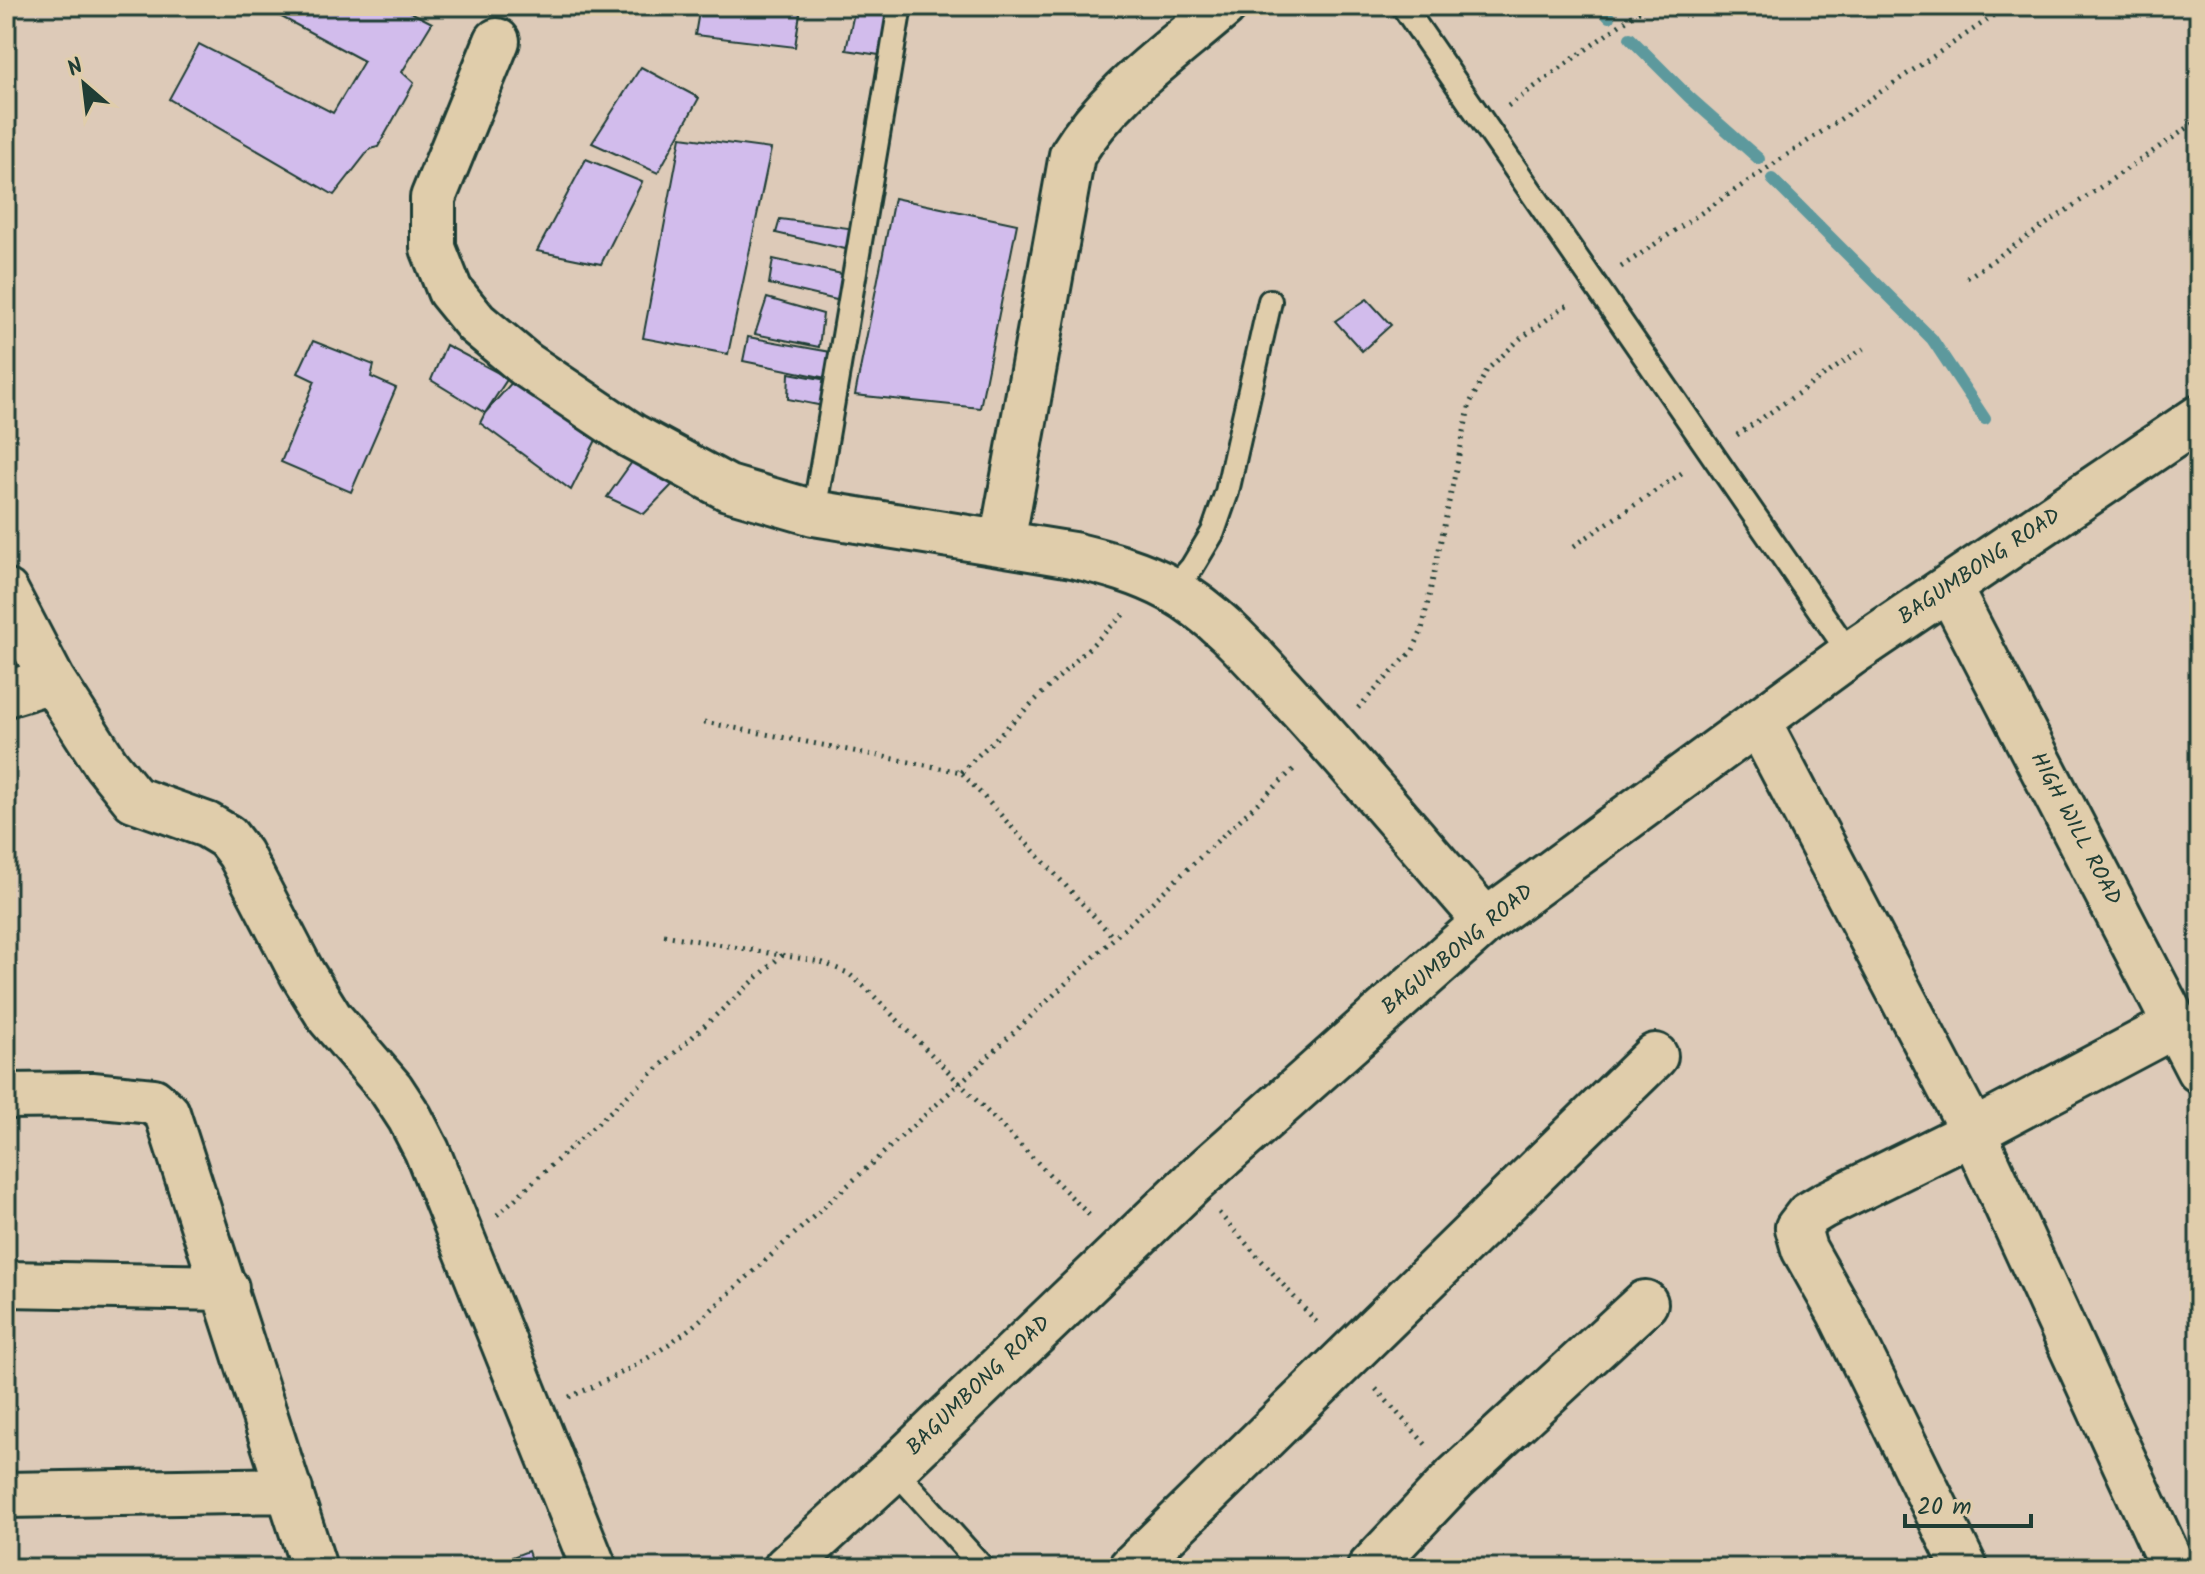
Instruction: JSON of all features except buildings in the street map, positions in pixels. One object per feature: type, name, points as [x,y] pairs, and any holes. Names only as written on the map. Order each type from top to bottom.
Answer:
[{"type":"street","points":[[1002,543],[1072,155],[1089,126],[1119,96],[1224,6]]},
{"type":"street","points":[[497,41],[433,198],[433,248],[450,291],[476,323],[525,364],[632,436],[728,488],[814,513],[1073,555],[1113,565],[1164,586],[1226,631],[1327,738],[1486,921]]},
{"type":"street","name":"BAGUMBONG ROAD","points":[[786,1568],[894,1469],[1122,1249],[1486,921],[1850,654],[2199,418]]},
{"type":"street","name":"HIGH WILL ROAD","points":[[1949,588],[2199,1070]]},
{"type":"street","points":[[6,592],[52,680],[106,764],[134,799],[207,825],[227,837],[240,854],[302,973],[330,1018],[391,1089],[410,1118],[427,1151],[594,1568]]},
{"type":"street","points":[[6,694],[52,680]]},
{"type":"street","points":[[1758,722],[1973,1132],[2163,1565]]},
{"type":"street","points":[[1965,1568],[1840,1313],[1804,1249],[1798,1228],[1808,1215],[1823,1206],[1973,1132],[2177,1024]]},
{"type":"street","points":[[1131,1568],[1655,1056]]},
{"type":"street","points":[[6,1096],[92,1095],[153,1101],[167,1113],[314,1568]]},
{"type":"street","points":[[6,1284],[226,1288]]},
{"type":"street","points":[[1370,1568],[1455,1478],[1645,1303]]},
{"type":"street","points":[[6,1495],[290,1490]]},
{"type":"lane","points":[[814,513],[900,6]]},
{"type":"lane","points":[[1403,6],[1597,283],[1850,654]]},
{"type":"lane","points":[[1164,586],[1192,567],[1206,544],[1222,505],[1270,301]]},
{"type":"lane","points":[[894,1469],[983,1568]]},
{"type":"path","points":[[1485,123],[1646,6]]},
{"type":"path","points":[[532,1412],[632,1370],[667,1348],[960,1083],[1398,668],[1413,650],[1422,630],[1470,403],[1487,370],[1520,339],[1597,283],[2008,6]]},
{"type":"path","points":[[1967,278],[2199,120]]},
{"type":"path","points":[[1574,546],[1869,345]]},
{"type":"path","points":[[961,772],[1164,586]]},
{"type":"path","points":[[704,722],[961,772],[1114,938]]},
{"type":"path","points":[[664,935],[821,962],[848,973],[1122,1249]]},
{"type":"path","points":[[465,1244],[783,955]]},
{"type":"waterway","points":[[1599,6],[1609,17]]},
{"type":"waterway","points":[[1630,38],[1689,97],[1759,159]]},
{"type":"waterway","points":[[1772,179],[1932,339],[1985,419]]}]
